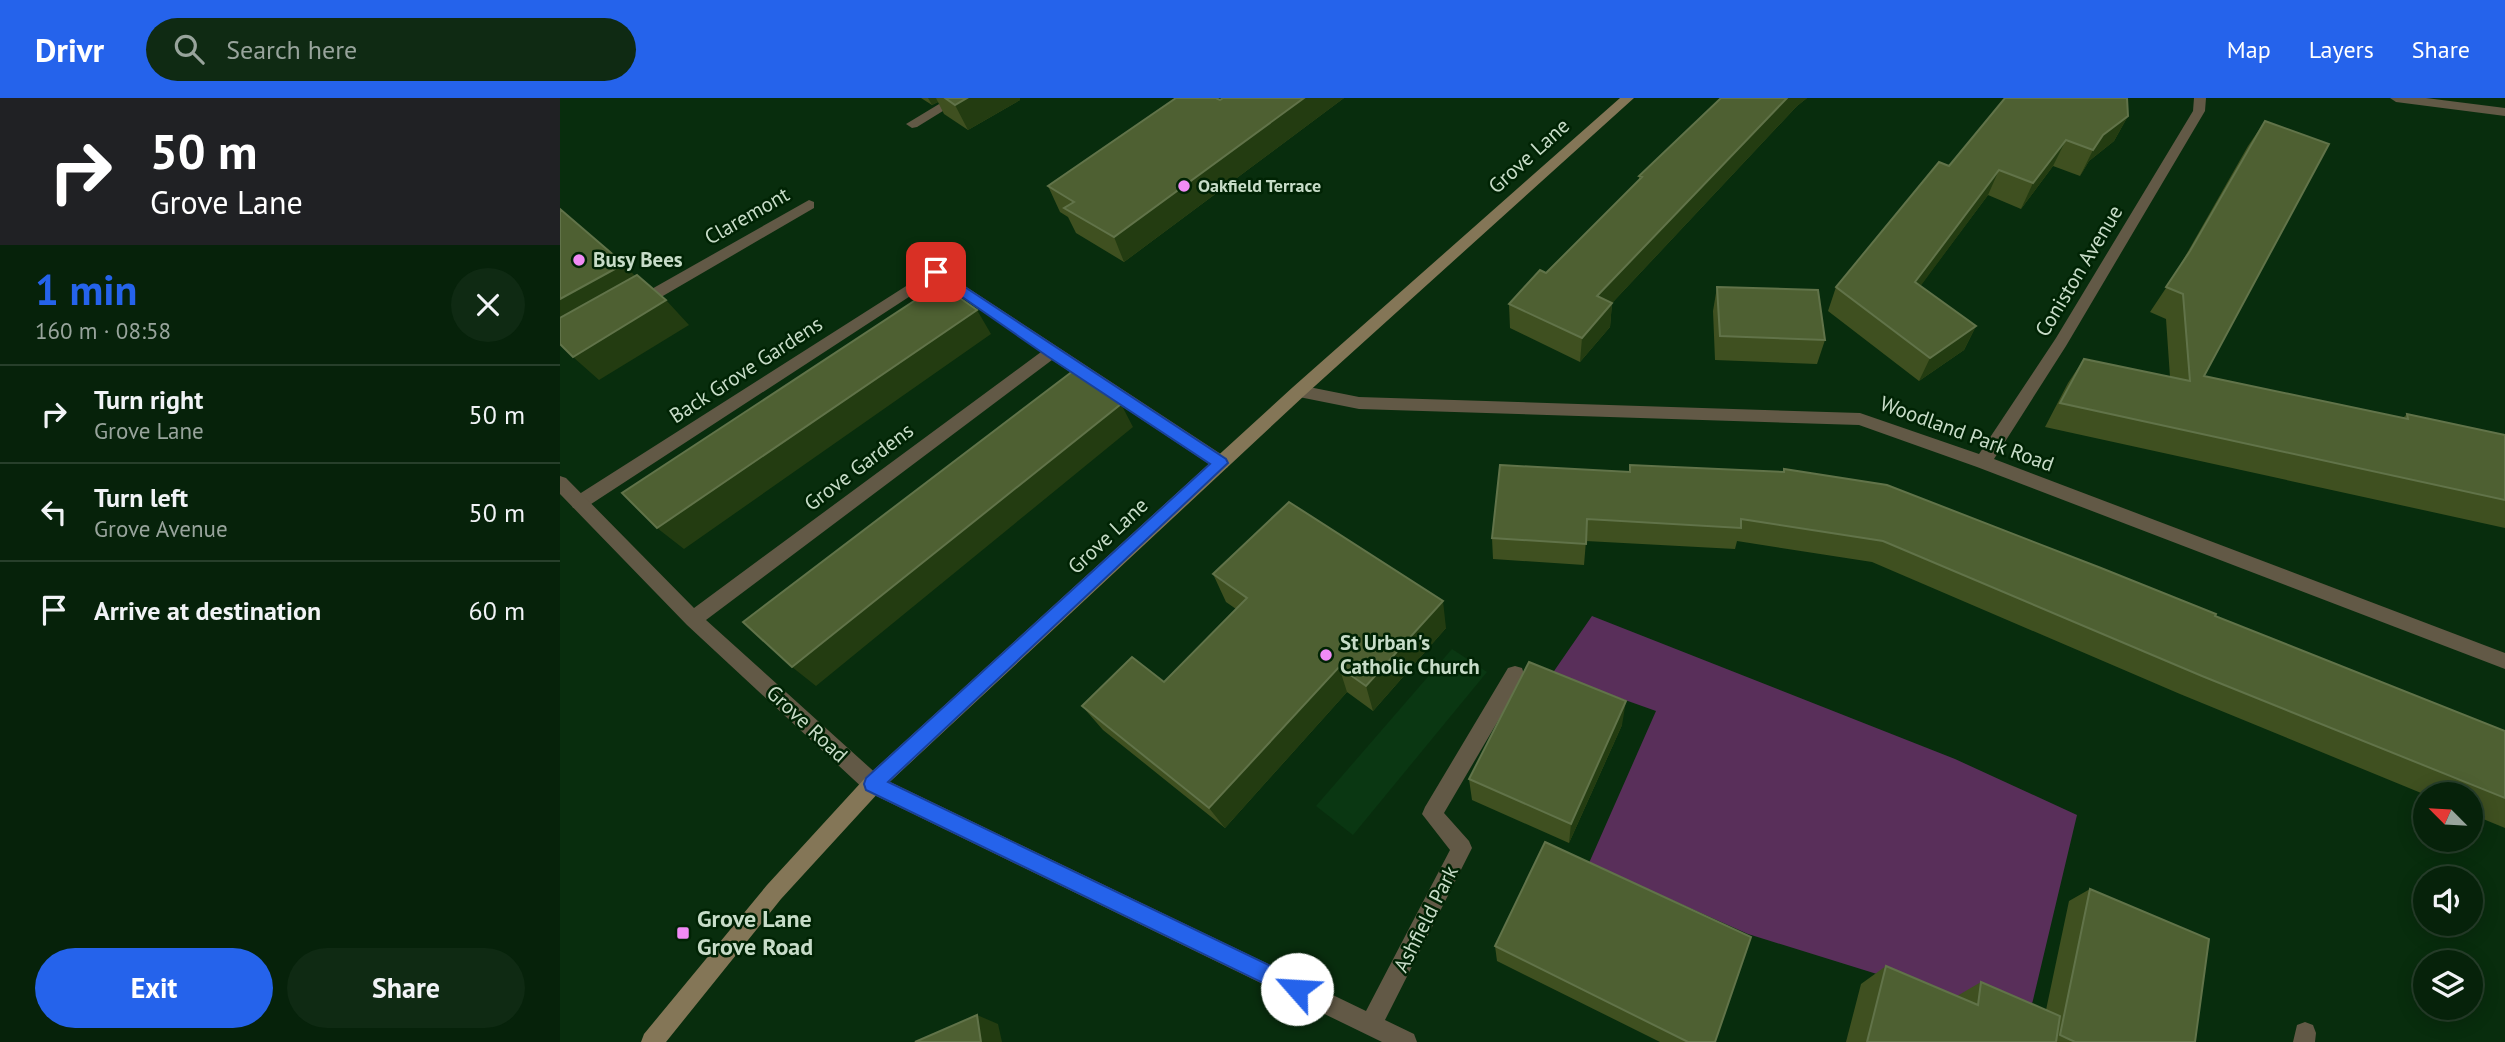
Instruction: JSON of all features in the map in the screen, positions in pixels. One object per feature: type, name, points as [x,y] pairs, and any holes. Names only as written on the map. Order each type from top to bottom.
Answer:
[{"type":"main road","name":"Grove Lane","points":[[652,1042],[774,892],[873,784],[1299,391],[1629,98]]},
{"type":"street","points":[[912,124],[958,98]]},
{"type":"street","name":"Coniston Avenue","points":[[1983,462],[2062,342],[2193,123],[2199,111],[2200,98]]},
{"type":"street","points":[[2396,98],[2505,112]]},
{"type":"street","name":"Claremont","points":[[631,307],[809,205]]},
{"type":"street","name":"Back Grove Gardens","points":[[579,502],[936,272],[1052,352]]},
{"type":"street","points":[[1052,352],[1221,463]]},
{"type":"street","name":"Grove Gardens","points":[[694,619],[1052,352]]},
{"type":"street","name":"Woodland Park Road","points":[[1299,391],[1359,403],[1860,419],[1983,462],[2505,661]]},
{"type":"street","name":"Grove Road","points":[[560,483],[694,619],[873,784],[1406,1042]]},
{"type":"street","name":"Ashfield Park","points":[[1371,1025],[1462,848],[1432,814],[1515,674]]},
{"type":"shaded area","points":[[1592,616],[1955,759],[2077,815],[2028,1021],[1748,934],[1589,863],[1656,711],[1552,674]]},
{"type":"shaded area","points":[[1452,649],[1487,672],[1353,835],[1316,806]]},
{"type":"building","points":[[945,98],[967,98],[955,105]]},
{"type":"building","points":[[1176,98],[1304,98],[1114,237],[1064,208],[1074,202],[1048,186]]},
{"type":"building","points":[[1721,98],[1787,98],[1597,296],[1612,303],[1582,338],[1509,304],[1540,270],[1546,273],[1642,177],[1639,176]]},
{"type":"building","points":[[2005,98],[2127,98],[2128,116],[2103,135],[2093,150],[2066,140],[2033,183],[1999,170],[1915,282],[1976,326],[1930,358],[1836,287],[1939,162],[1949,166]]},
{"type":"building","points":[[2265,121],[2329,144],[2204,376],[2408,419],[2407,414],[2505,435],[2505,500],[2060,403],[2084,359],[2190,381],[2183,294],[2166,287],[2190,251]]},
{"type":"building","name":"Busy Bees","points":[[560,209],[624,264],[560,299]]},
{"type":"building","points":[[637,275],[666,300],[573,357],[560,344],[560,318]]},
{"type":"building","points":[[940,284],[977,310],[657,528],[622,493]]},
{"type":"building","points":[[1717,287],[1818,290],[1825,340],[1720,336]]},
{"type":"building","points":[[1073,371],[1121,404],[792,667],[743,622]]},
{"type":"building","points":[[1500,465],[1630,472],[1630,465],[1784,472],[1784,469],[1887,485],[2505,731],[2505,798],[2483,789],[2483,782],[2465,782],[2202,676],[1883,541],[1741,519],[1741,528],[1587,519],[1586,544],[1492,538]]},
{"type":"building","name":"St Urban's Catholic Church","points":[[1289,502],[1443,601],[1366,686],[1339,667],[1209,808],[1082,706],[1132,657],[1164,682],[1247,598],[1213,574]]},
{"type":"building","points":[[1529,662],[1626,701],[1571,824],[1469,779]]},
{"type":"building","points":[[1545,842],[1751,937],[1715,1042],[1688,1042],[1495,946]]},
{"type":"building","points":[[2090,889],[2209,939],[2195,1042],[2075,1042],[2060,1035]]},
{"type":"building","points":[[1886,966],[1978,1005],[1981,982],[2060,1016],[2056,1042],[1867,1042]]},
{"type":"building","points":[[977,1015],[981,1042],[915,1042]]},
{"type":"place","name":"Oakfield Terrace","points":[[1184,186]]},
{"type":"place","name":"Busy Bees","points":[[579,260]]},
{"type":"place","name":"St Urban's Catholic Church","points":[[1326,655]]},
{"type":"place","name":"Grove Lane Grove Road","points":[[683,933]]},
{"type":"route","points":[[936,272],[1221,463],[873,784],[1297,989]]}]
